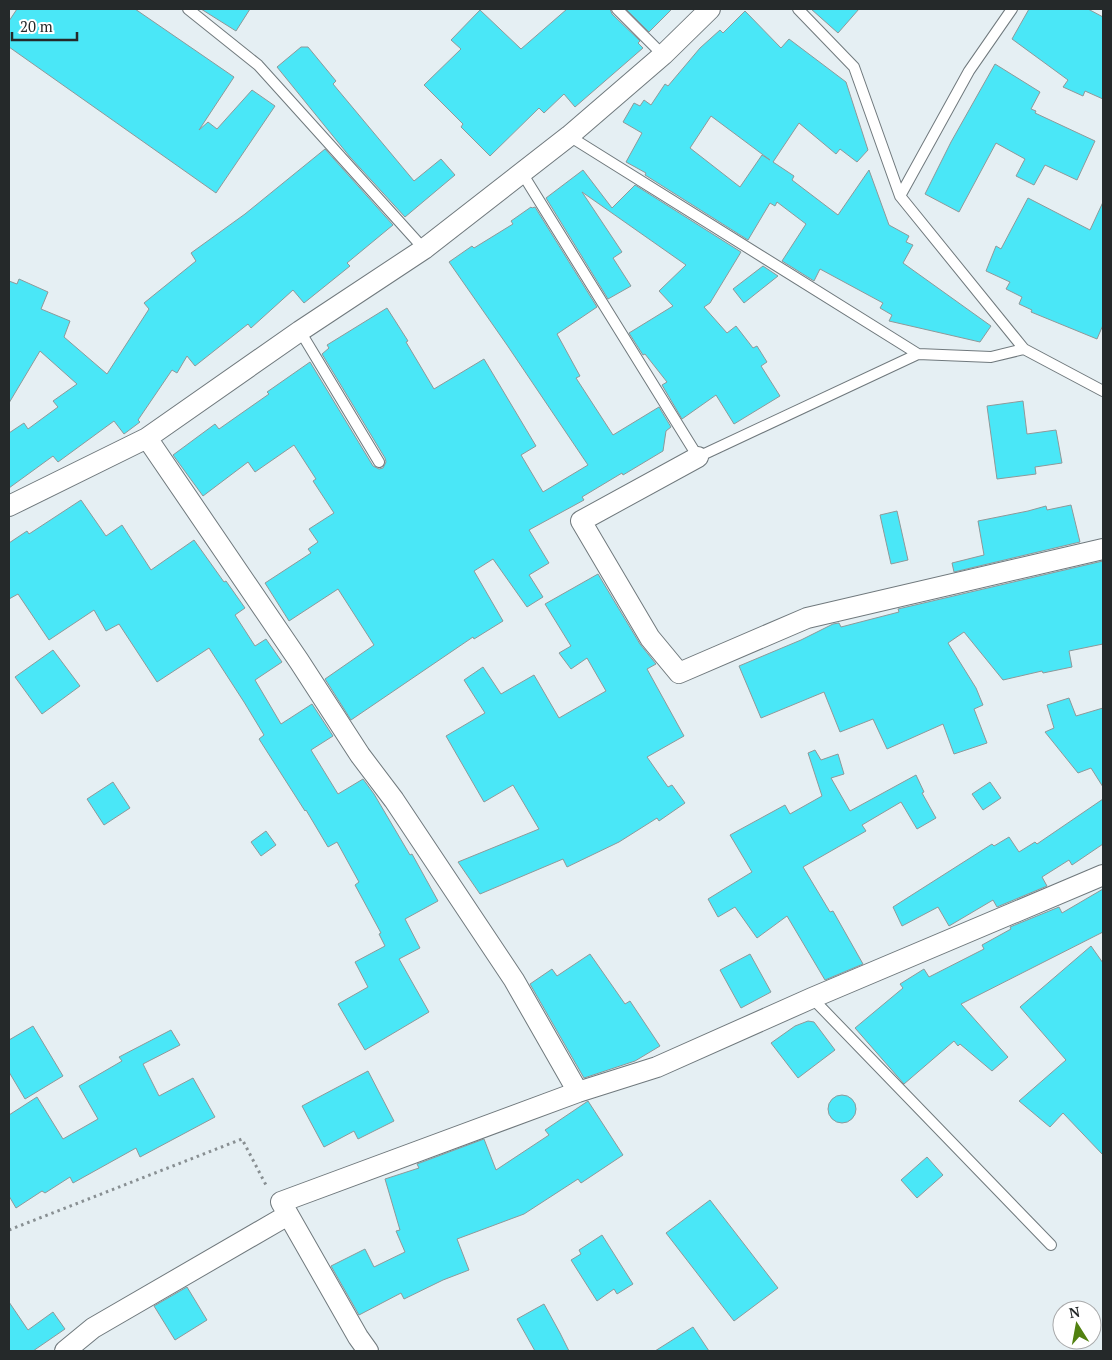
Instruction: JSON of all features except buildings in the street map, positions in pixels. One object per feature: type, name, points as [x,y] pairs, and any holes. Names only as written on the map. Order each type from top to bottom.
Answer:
[{"type":"street","points":[[9,506],[146,438],[300,331],[424,249],[570,136],[663,54],[710,9]]},
{"type":"street","points":[[146,438],[304,669],[360,755],[394,800],[509,972],[578,1092]]},
{"type":"street","points":[[698,457],[581,521],[650,638],[679,673],[807,618],[1103,549]]},
{"type":"street","points":[[65,1351],[93,1328],[285,1208],[578,1092],[657,1067],[812,998],[1103,875]]},
{"type":"street","points":[[285,1208],[358,1337],[368,1351]]},
{"type":"lane","points":[[617,9],[663,54]]},
{"type":"lane","points":[[798,9],[854,67],[900,196],[1024,349],[1103,391]]},
{"type":"lane","points":[[900,196],[969,71],[1012,9]]},
{"type":"lane","points":[[194,10],[258,65],[424,249]]},
{"type":"lane","points":[[570,136],[918,354]]},
{"type":"lane","points":[[522,173],[698,457],[918,354],[991,357],[1024,349]]},
{"type":"lane","points":[[300,331],[379,462]]},
{"type":"lane","points":[[812,998],[1051,1245]]},
{"type":"path","points":[[9,1230],[242,1139],[275,1202],[285,1208]]}]
